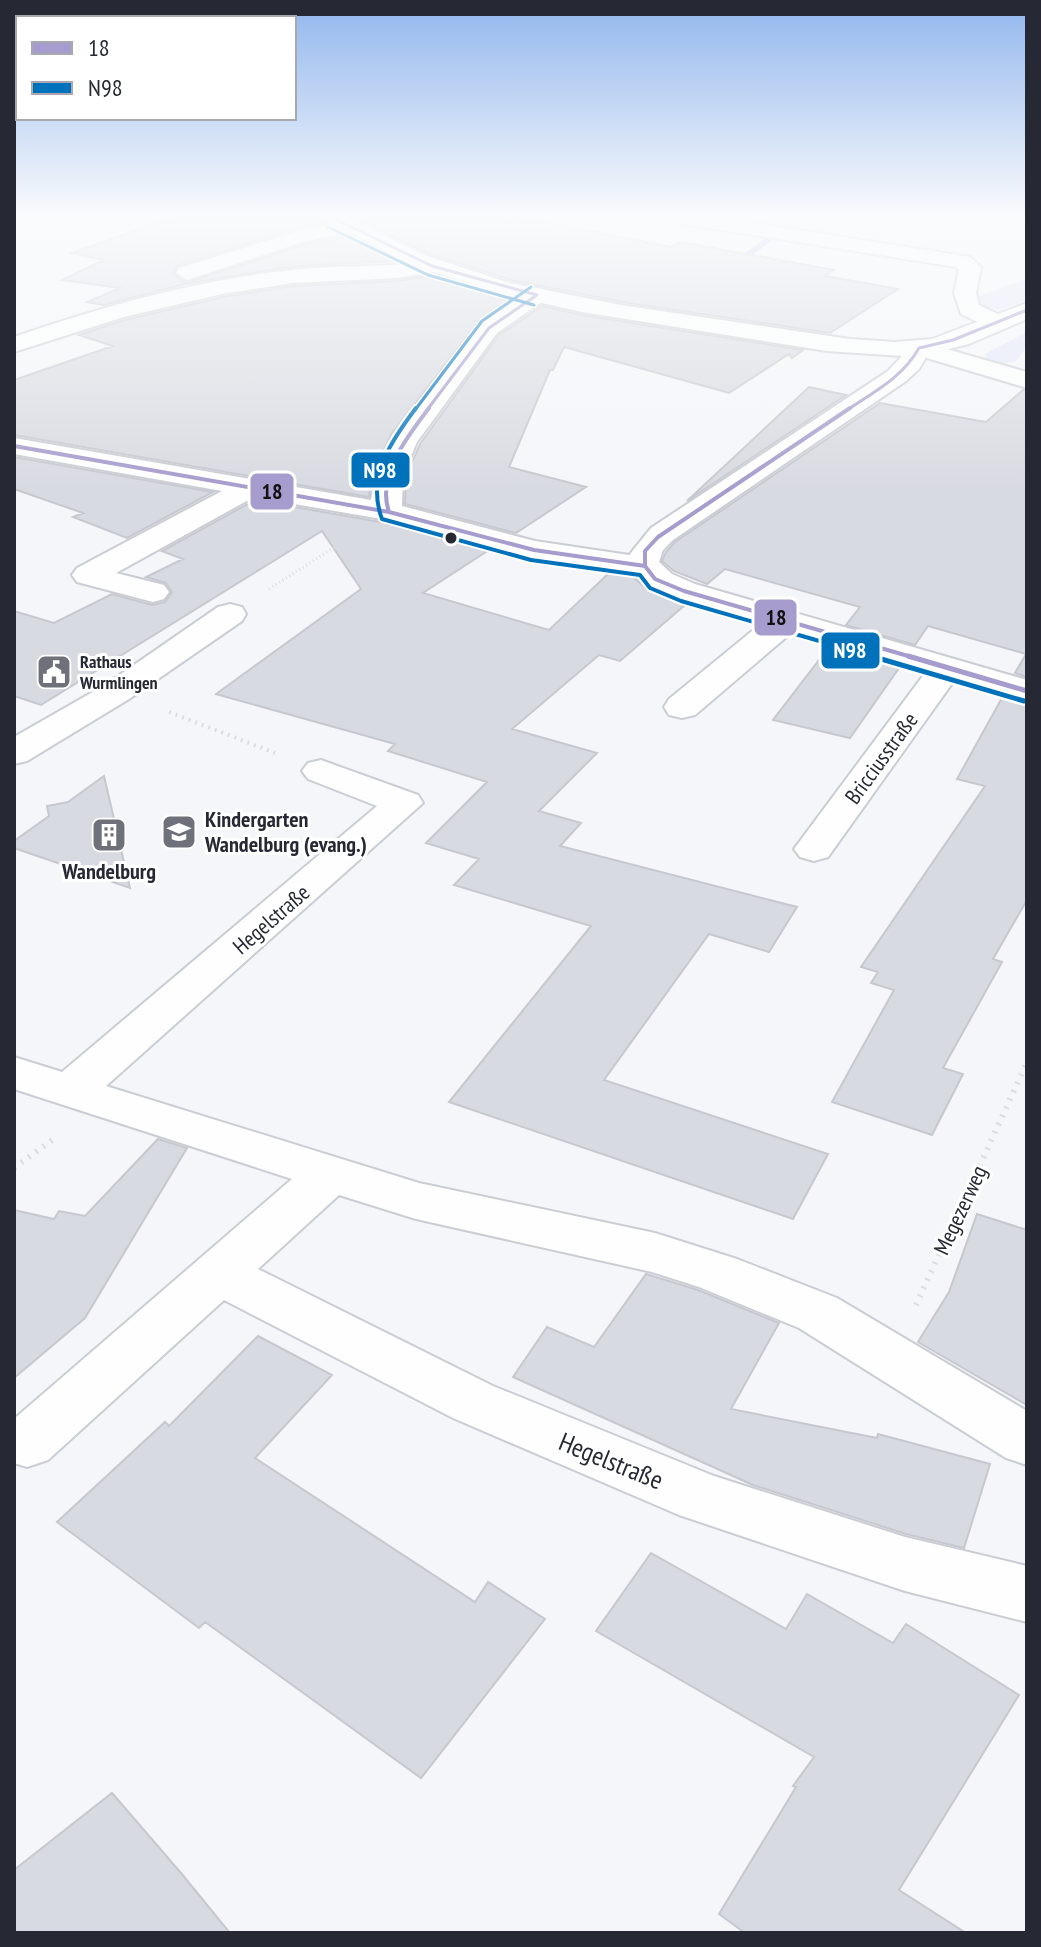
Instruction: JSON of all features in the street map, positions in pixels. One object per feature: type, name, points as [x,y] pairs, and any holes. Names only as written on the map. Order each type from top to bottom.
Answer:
[{"type":"street","points":[[111,314],[112,309]]},
{"type":"street","points":[[14,345],[131,309]]},
{"type":"street","points":[[389,512],[385,501],[389,475],[404,441],[489,328],[517,309]]},
{"type":"street","points":[[622,309],[875,348],[919,348],[953,340],[1027,310]]},
{"type":"street","points":[[969,309],[998,323]]},
{"type":"street","points":[[919,348],[1021,378]]},
{"type":"street","points":[[645,566],[645,549],[662,534],[897,376],[910,364],[919,348]]},
{"type":"street","points":[[14,446],[389,512],[534,550],[645,566],[663,583],[1027,691]]},
{"type":"street","points":[[153,592],[88,575],[249,488]]},
{"type":"street","points":[[14,753],[117,692],[230,614]]},
{"type":"street","points":[[682,707],[785,621]]},
{"type":"street","name":"Bricciusstraße","points":[[814,849],[946,668]]},
{"type":"street","name":"Hegelstraße","points":[[69,1092],[404,803],[321,771]]},
{"type":"street","points":[[14,1073],[416,1201],[655,1253],[718,1273],[818,1313],[1027,1441]]},
{"type":"street","points":[[27,1443],[329,1175]]},
{"type":"street","name":"Hegelstraße","points":[[217,1272],[473,1402],[686,1492],[890,1560],[1027,1594]]},
{"type":"path","points":[[117,692],[321,771]]},
{"type":"path","name":"Megezerweg","points":[[892,1357],[1027,1062]]},
{"type":"shaded area","points":[[1027,332],[1027,347],[1015,362],[1000,363],[987,358],[985,354]]},
{"type":"building","points":[[172,309],[496,309],[479,321],[392,433],[372,474],[369,497],[14,435],[14,380],[113,346],[79,335]]},
{"type":"building","points":[[538,309],[555,309],[803,350],[792,358],[789,354],[729,393],[564,347],[553,370],[550,370],[509,467],[586,487],[516,533],[405,504],[406,476],[420,444],[499,335]]},
{"type":"building","points":[[668,309],[867,309],[830,333]]},
{"type":"building","points":[[809,387],[846,395],[687,501]]},
{"type":"building","points":[[1023,390],[1027,391],[1027,677],[1015,673],[1026,654],[928,626],[915,645],[846,625],[860,607],[725,569],[707,584],[674,571],[662,561],[675,542],[880,403],[986,422]]},
{"type":"building","points":[[14,457],[213,492],[127,538],[73,517],[83,513],[14,489]]},
{"type":"building","points":[[255,500],[386,523],[489,550],[423,593],[549,630],[609,573],[632,576],[648,590],[685,605],[620,661],[599,655],[512,729],[597,753],[539,811],[581,823],[560,846],[797,907],[769,952],[709,934],[604,1080],[828,1154],[793,1219],[449,1102],[591,926],[454,885],[479,859],[426,843],[487,782],[388,751],[395,744],[216,694],[361,589],[322,531],[41,705],[14,696],[14,611],[54,623],[112,594],[152,605],[165,602],[172,592],[166,583],[146,577],[183,559],[162,551]]},
{"type":"building","points":[[829,647],[899,668],[850,738],[773,720]]},
{"type":"building","points":[[1002,698],[1027,705],[1027,900],[993,959],[1002,962],[943,1068],[963,1074],[932,1135],[832,1102],[894,990],[871,983],[878,972],[861,967],[985,786],[957,779]]},
{"type":"building","name":"Wandelburg","points":[[104,776],[130,888],[14,848],[14,841],[49,816],[47,806],[68,802]]},
{"type":"building","points":[[158,1139],[187,1148],[85,1318],[14,1378],[14,1210],[54,1219],[59,1211],[85,1216]]},
{"type":"building","points":[[977,1214],[1027,1230],[1027,1405],[918,1342],[949,1292]]},
{"type":"building","points":[[646,1274],[698,1290],[779,1323],[731,1409],[877,1438],[878,1434],[990,1464],[964,1548],[906,1534],[753,1485],[513,1377],[547,1327],[594,1347]]},
{"type":"building","points":[[258,1336],[332,1375],[255,1458],[475,1602],[488,1582],[545,1619],[421,1778],[205,1622],[199,1628],[57,1522],[165,1422],[169,1426]]},
{"type":"building","points":[[651,1553],[786,1629],[807,1594],[893,1643],[906,1624],[1019,1695],[899,1890],[966,1933],[745,1933],[719,1914],[796,1787],[793,1786],[814,1757],[596,1631]]},
{"type":"building","points":[[112,1793],[230,1933],[14,1933],[14,1870]]},
{"type":"transit line","name":"N98","points":[[499,309],[482,321],[395,436],[379,473],[375,501],[382,519],[531,560],[640,575],[650,588],[681,601],[1024,701]]},
{"type":"transit line","name":"18","points":[[389,512],[385,501],[389,475],[404,441],[489,328],[517,309]]},
{"type":"transit line","name":"18","points":[[919,348],[953,340],[1027,310]]},
{"type":"transit line","name":"18","points":[[645,566],[645,551],[658,537],[897,376],[910,364],[919,348]]},
{"type":"transit line","name":"18","points":[[14,446],[389,512],[534,550],[645,566],[655,579],[684,591],[1027,691]]},
{"type":"place","name":"Rathaus Wurmlingen","points":[[54,672]]},
{"type":"place","name":"Kindergarten Wandelburg (evang.)","points":[[179,832]]},
{"type":"place","name":"Wandelburg","points":[[109,835]]}]
